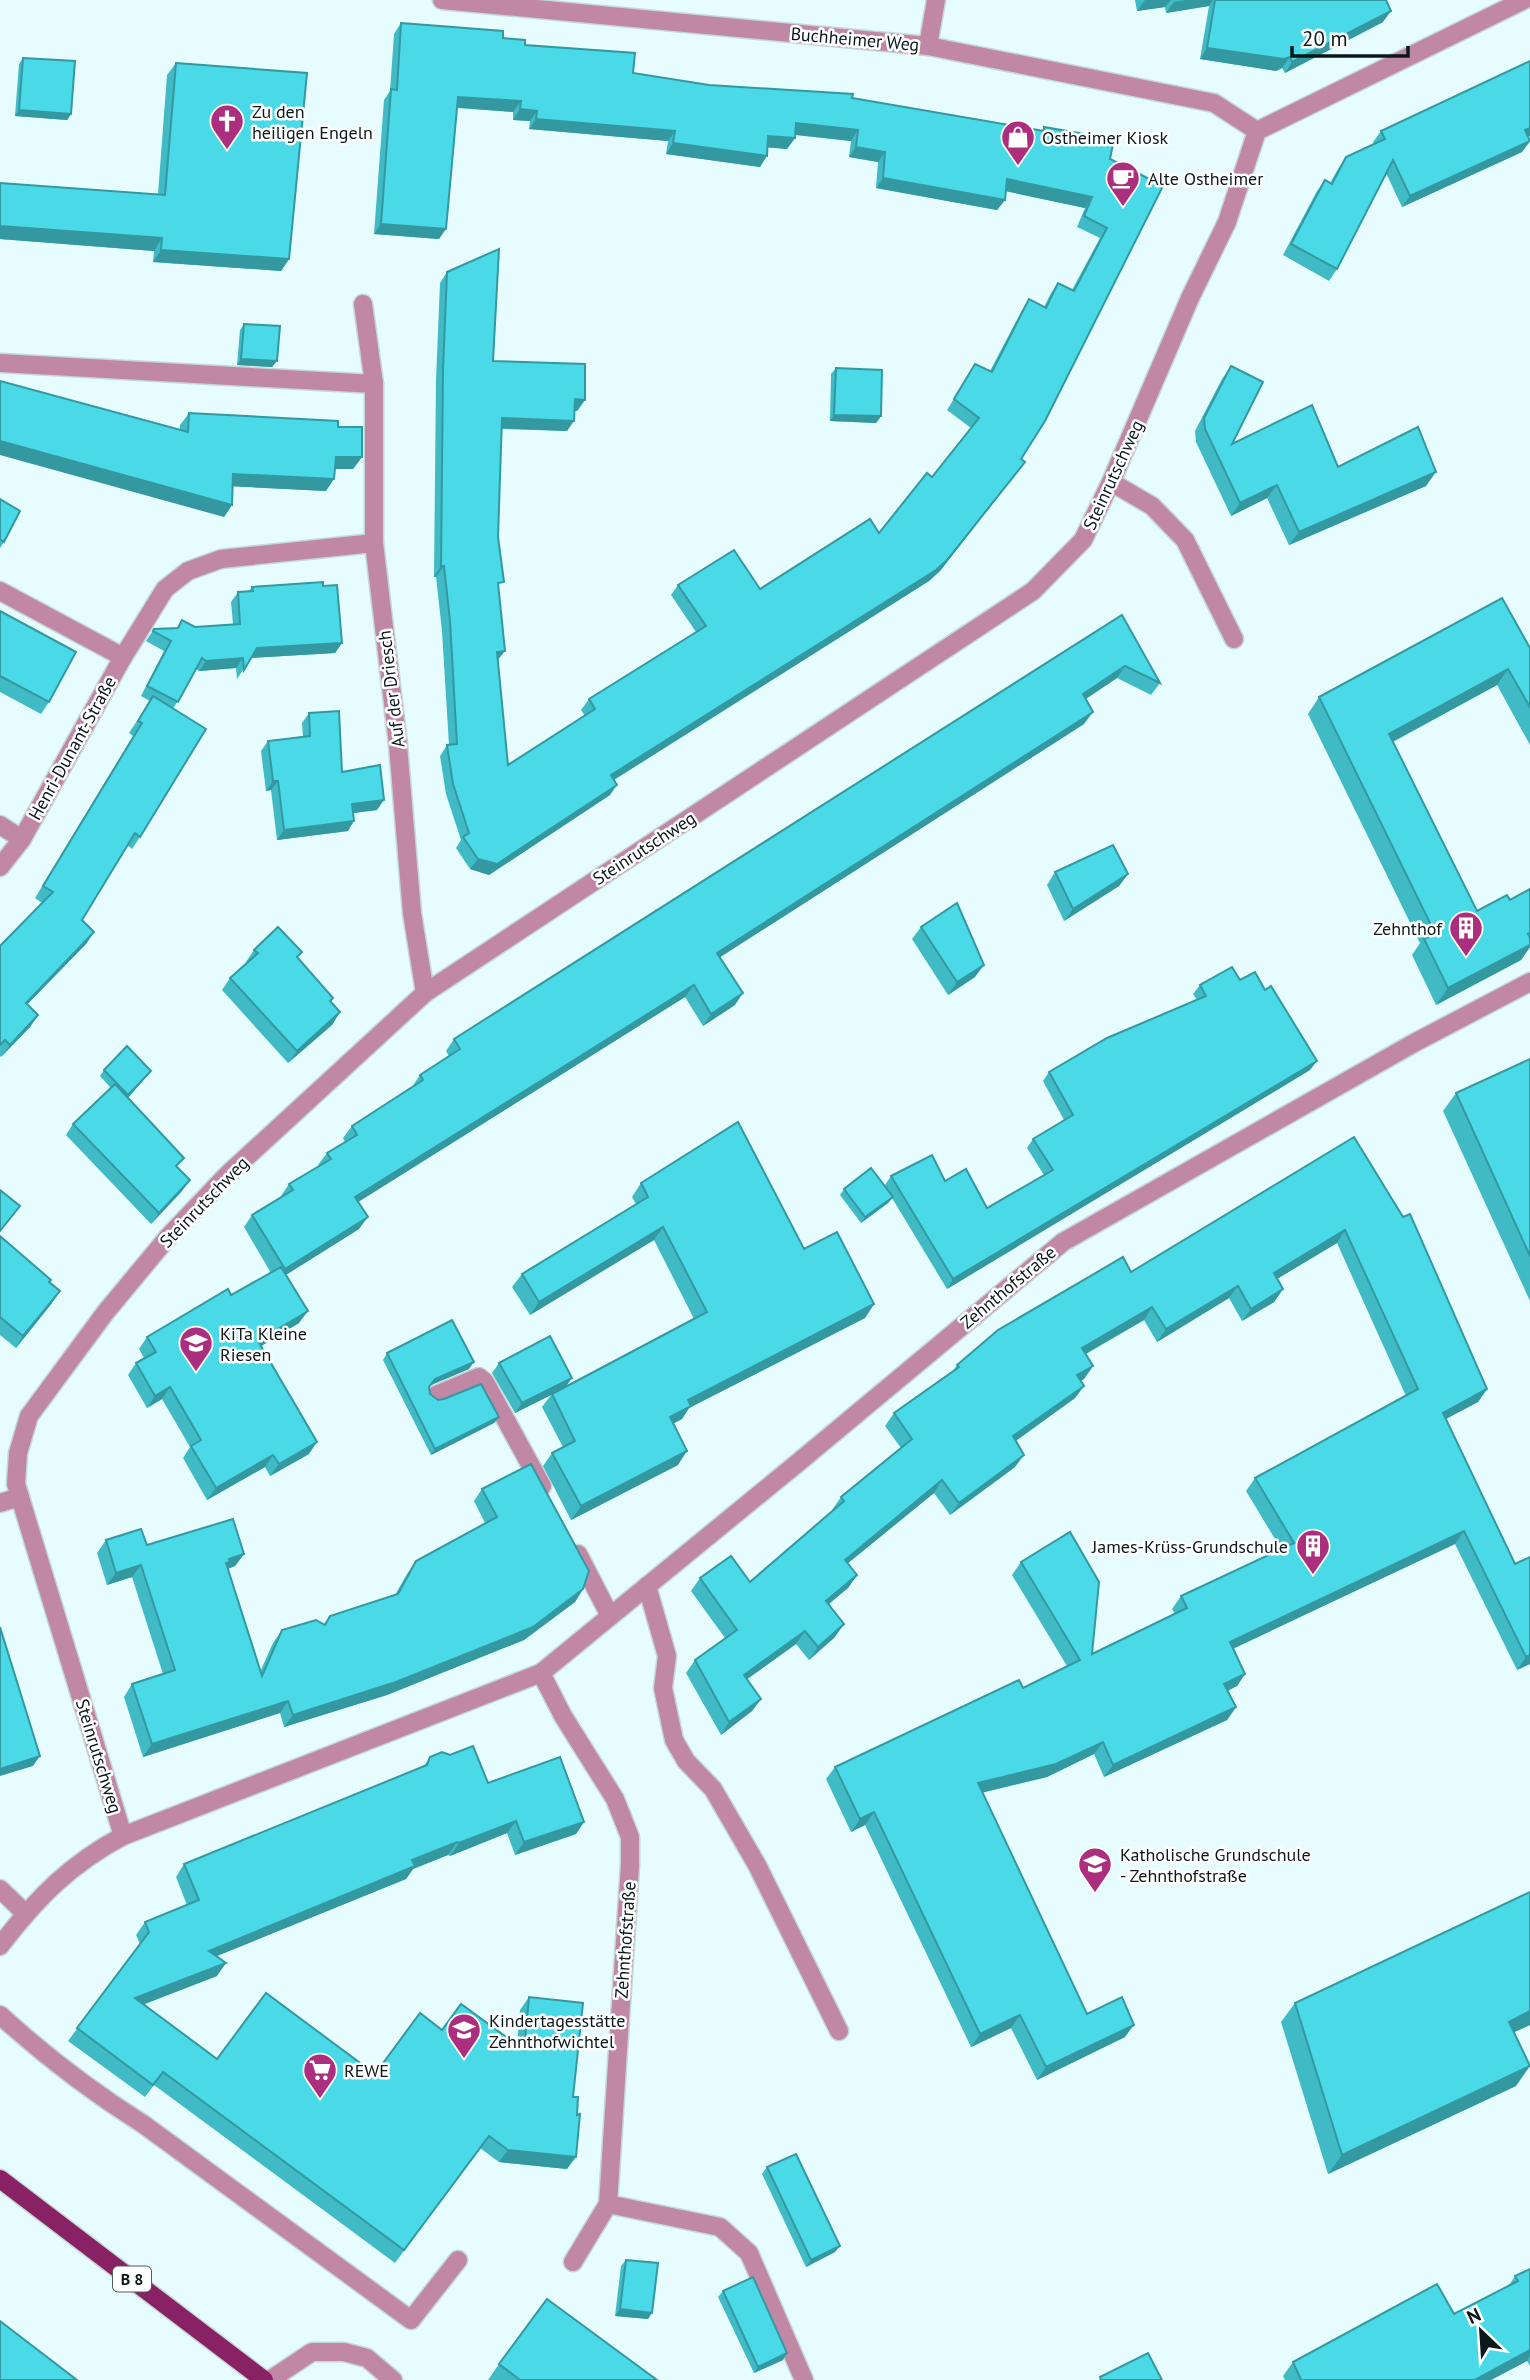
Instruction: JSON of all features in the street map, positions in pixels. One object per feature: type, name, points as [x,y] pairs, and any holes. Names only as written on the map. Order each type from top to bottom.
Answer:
[{"type":"main road","name":"B 8","points":[[0,2179],[264,2380]]},
{"type":"street","name":"Buchheimer Weg","points":[[442,0],[928,46],[1214,103],[1256,131]]},
{"type":"street","points":[[928,46],[936,0]]},
{"type":"street","points":[[1256,131],[1524,0]]},
{"type":"street","name":"Steinrutschweg","points":[[123,1836],[16,1484],[18,1452],[29,1416],[105,1313],[168,1237],[227,1175],[425,993],[1033,591],[1083,540],[1111,482],[1190,298],[1227,222],[1256,131]]},
{"type":"street","name":"Auf der Driesch","points":[[363,304],[374,384],[374,544],[398,745],[412,913],[425,993]]},
{"type":"street","points":[[0,363],[374,384]]},
{"type":"street","points":[[1111,482],[1152,506],[1185,540],[1234,639]]},
{"type":"street","name":"Henri-Dunant-Straße","points":[[0,867],[22,839],[123,657],[165,589],[188,571],[221,559],[374,544]]},
{"type":"street","name":"Henri-Dunant-Straße","points":[[0,591],[123,657]]},
{"type":"street","name":"Henri-Dunant-Straße","points":[[0,825],[22,839]]},
{"type":"street","name":"Zehnthofstraße","points":[[0,1946],[62,1876],[93,1852],[123,1836],[541,1672],[1063,1242],[1414,1044],[1530,982]]},
{"type":"street","points":[[436,1395],[479,1377],[485,1382],[548,1498]]},
{"type":"street","points":[[0,1503],[20,1497]]},
{"type":"street","points":[[568,1532],[610,1616]]},
{"type":"street","points":[[647,1586],[667,1656],[663,1688],[674,1740],[686,1761],[713,1789],[757,1865],[839,2031]]},
{"type":"street","name":"Zehnthofstraße","points":[[541,1672],[563,1716],[615,1799],[630,1837],[608,2204],[573,2262]]},
{"type":"street","points":[[0,1889],[26,1914]]},
{"type":"street","points":[[0,2015],[40,2051],[97,2095],[143,2124],[411,2320],[458,2260]]},
{"type":"street","points":[[608,2204],[720,2227],[749,2253],[804,2380]]},
{"type":"street","points":[[270,2380],[312,2352],[344,2352],[368,2358],[393,2380]]},
{"type":"building","points":[[1215,0],[1386,0],[1391,11],[1292,62],[1290,57],[1284,59],[1207,48]]},
{"type":"building","points":[[401,23],[503,31],[503,38],[525,40],[525,45],[635,53],[633,73],[709,85],[853,94],[852,98],[1044,131],[1044,127],[1114,139],[1110,159],[1163,186],[1045,421],[1021,459],[1025,462],[947,560],[936,570],[611,775],[617,785],[497,864],[478,859],[463,837],[469,833],[453,784],[447,745],[457,744],[450,621],[444,566],[441,566],[447,272],[499,249],[493,361],[585,364],[585,400],[575,399],[574,421],[502,418],[498,537],[504,582],[498,583],[505,651],[497,652],[508,765],[595,709],[589,699],[706,626],[678,585],[734,550],[760,589],[870,519],[879,533],[927,473],[932,477],[979,418],[954,399],[975,364],[992,372],[1029,299],[1046,308],[1058,283],[1074,291],[1107,228],[1084,216],[1092,197],[1007,179],[1005,200],[883,178],[885,152],[856,147],[858,130],[796,123],[795,138],[768,136],[767,156],[673,143],[675,131],[536,119],[537,111],[520,109],[521,101],[458,97],[446,229],[381,224],[391,89],[397,90]]},
{"type":"building","points":[[23,58],[75,61],[71,114],[19,110]]},
{"type":"building","points":[[1530,61],[1530,128],[1525,130],[1530,141],[1410,196],[1393,160],[1337,269],[1291,244],[1325,180],[1332,184],[1346,157],[1385,139],[1381,131]]},
{"type":"building","name":"Zu den heiligen Engeln","points":[[176,63],[307,73],[289,259],[161,250],[162,238],[0,226],[0,183],[165,195]]},
{"type":"building","points":[[244,324],[280,326],[277,361],[241,359]]},
{"type":"building","points":[[1231,366],[1263,382],[1232,444],[1312,405],[1338,467],[1418,427],[1436,472],[1299,532],[1277,485],[1240,503],[1205,429],[1204,418]]},
{"type":"building","points":[[836,368],[882,370],[881,416],[834,415]]},
{"type":"building","points":[[0,381],[188,432],[189,413],[338,421],[338,427],[362,427],[362,457],[336,457],[334,479],[233,474],[232,505],[0,441]]},
{"type":"building","points":[[0,499],[20,511],[4,542],[0,539]]},
{"type":"building","points":[[323,582],[323,586],[337,585],[342,643],[257,648],[244,670],[243,658],[206,661],[202,658],[178,702],[147,686],[171,641],[153,631],[154,629],[178,628],[182,620],[195,627],[240,624],[238,592],[253,591],[252,587]]},
{"type":"building","points":[[1502,598],[1530,648],[1530,707],[1508,669],[1389,734],[1477,911],[1507,895],[1510,900],[1530,889],[1530,945],[1448,988],[1424,939],[1435,933],[1319,697]]},
{"type":"building","points":[[0,611],[76,652],[49,702],[0,676]]},
{"type":"building","points":[[1122,615],[1160,683],[1125,666],[1083,694],[1093,712],[717,953],[743,993],[711,1014],[694,985],[355,1197],[368,1217],[285,1269],[252,1215],[293,1190],[289,1184],[331,1159],[327,1153],[357,1135],[352,1126],[423,1080],[420,1075],[460,1049],[454,1039]]},
{"type":"building","points":[[153,696],[206,729],[140,837],[135,833],[82,920],[94,932],[26,1003],[38,1015],[10,1045],[5,1040],[0,1045],[0,946],[53,892],[43,886],[142,723],[138,721]]},
{"type":"building","points":[[339,711],[342,772],[380,765],[384,800],[352,804],[354,821],[284,830],[278,781],[273,781],[268,741],[310,736],[309,713]]},
{"type":"building","points":[[1113,845],[1128,874],[1073,909],[1055,872]]},
{"type":"building","points":[[957,903],[984,965],[957,982],[921,927]]},
{"type":"building","points":[[278,927],[302,952],[297,957],[333,998],[330,1001],[340,1012],[297,1051],[230,978],[258,953],[254,950]]},
{"type":"building","points":[[1232,967],[1240,980],[1255,972],[1265,990],[1271,986],[1317,1061],[953,1279],[891,1176],[932,1155],[945,1181],[966,1169],[987,1208],[1053,1170],[1033,1139],[1073,1115],[1049,1072],[1107,1038],[1206,996],[1200,985]]},
{"type":"building","points":[[127,1046],[151,1071],[128,1095],[104,1070]]},
{"type":"building","points":[[1530,1059],[1530,1256],[1456,1093]]},
{"type":"building","points":[[115,1084],[184,1158],[176,1166],[190,1180],[159,1213],[73,1124]]},
{"type":"building","points":[[738,1122],[804,1249],[837,1232],[874,1304],[688,1400],[691,1406],[670,1417],[687,1451],[581,1506],[552,1453],[575,1441],[552,1394],[707,1312],[663,1227],[539,1302],[522,1274],[648,1197],[641,1183]]},
{"type":"building","points":[[1354,1137],[1403,1217],[1410,1214],[1487,1389],[1443,1413],[1515,1564],[1530,1557],[1530,1655],[1526,1657],[1464,1531],[1230,1642],[1245,1674],[1224,1684],[1236,1707],[1113,1765],[1103,1742],[1056,1764],[978,1783],[1087,2014],[1122,1997],[1134,2025],[1046,2067],[1020,2015],[980,2034],[874,1812],[860,1819],[835,1767],[1019,1680],[1023,1688],[1080,1660],[1021,1562],[1070,1532],[1099,1582],[1092,1654],[1187,1608],[1181,1596],[1294,1543],[1255,1478],[1418,1389],[1345,1230],[1274,1273],[1283,1289],[1251,1309],[1238,1286],[1166,1329],[1152,1307],[1082,1348],[1093,1366],[1077,1375],[1084,1386],[1013,1436],[1024,1455],[959,1503],[942,1480],[845,1560],[857,1575],[826,1601],[844,1624],[818,1647],[805,1631],[744,1675],[761,1699],[729,1722],[695,1660],[737,1630],[700,1578],[731,1556],[750,1582],[844,1501],[841,1497],[912,1439],[894,1413],[959,1367],[957,1365],[998,1330],[1123,1257],[1131,1272]]},
{"type":"building","points":[[871,1168],[893,1197],[865,1217],[844,1189]]},
{"type":"building","points":[[0,1190],[20,1206],[0,1231]]},
{"type":"building","points":[[0,1236],[60,1291],[23,1336],[0,1317]]},
{"type":"building","points":[[281,1267],[308,1311],[258,1341],[317,1442],[279,1464],[273,1455],[216,1488],[191,1446],[201,1440],[170,1387],[155,1396],[136,1363],[156,1352],[147,1337],[228,1289],[231,1295]]},
{"type":"building","points":[[452,1320],[474,1362],[435,1379],[429,1387],[430,1394],[438,1400],[444,1399],[481,1384],[499,1417],[435,1449],[387,1353]]},
{"type":"building","points":[[550,1336],[572,1378],[522,1403],[499,1363]]},
{"type":"building","points":[[531,1464],[589,1571],[583,1589],[533,1627],[396,1682],[293,1715],[288,1701],[152,1744],[132,1684],[175,1670],[141,1565],[116,1573],[106,1540],[141,1529],[147,1545],[233,1519],[244,1554],[229,1559],[230,1562],[226,1563],[262,1676],[282,1630],[316,1620],[325,1625],[330,1616],[398,1594],[416,1561],[497,1517],[482,1489]]},
{"type":"building","points":[[0,1627],[40,1756],[0,1769]]},
{"type":"building","points":[[473,1746],[488,1783],[560,1757],[584,1822],[524,1842],[516,1821],[457,1842],[412,1860],[415,1866],[209,1951],[226,1963],[135,1998],[217,2059],[266,1993],[375,2074],[420,2013],[442,2030],[461,2004],[524,2050],[529,1997],[583,2003],[573,2097],[578,2097],[577,2115],[580,2114],[576,2157],[508,2150],[489,2136],[404,2250],[163,2072],[153,2085],[77,2028],[149,1932],[145,1922],[199,1900],[184,1864],[427,1765],[430,1757],[442,1752],[450,1755]]},
{"type":"building","points":[[1530,1892],[1530,2011],[1509,2022],[1530,2066],[1342,2155],[1295,2003]]},
{"type":"building","points":[[796,2154],[840,2246],[811,2260],[767,2167]]},
{"type":"building","points":[[626,2260],[658,2263],[652,2313],[620,2309]]},
{"type":"building","points":[[1530,2269],[1530,2350],[1475,2380],[1301,2380],[1293,2362],[1437,2284],[1454,2314],[1518,2281],[1515,2276]]},
{"type":"building","points":[[753,2277],[787,2353],[758,2367],[723,2291]]},
{"type":"building","points":[[547,2299],[657,2380],[520,2380],[499,2364]]},
{"type":"building","points":[[0,2321],[77,2380],[0,2380]]},
{"type":"building","points":[[1148,2353],[1162,2380],[1101,2380],[1100,2377]]},
{"type":"place","name":"Zu den heiligen Engeln","points":[[227,151]]},
{"type":"place","name":"Ostheimer Kiosk","points":[[1018,167]]},
{"type":"place","name":"Alte Ostheimer","points":[[1123,208]]},
{"type":"place","name":"Zehnthof","points":[[1466,958]]},
{"type":"place","name":"KiTa Kleine Riesen","points":[[196,1373]]},
{"type":"place","name":"James-Krüss-Grundschule","points":[[1313,1576]]},
{"type":"place","name":"Katholische Grundschule - Zehnthofstraße","points":[[1095,1894]]},
{"type":"place","name":"Kindertagesstätte Zehnthofwichtel","points":[[464,2060]]},
{"type":"place","name":"REWE","points":[[320,2100]]}]
